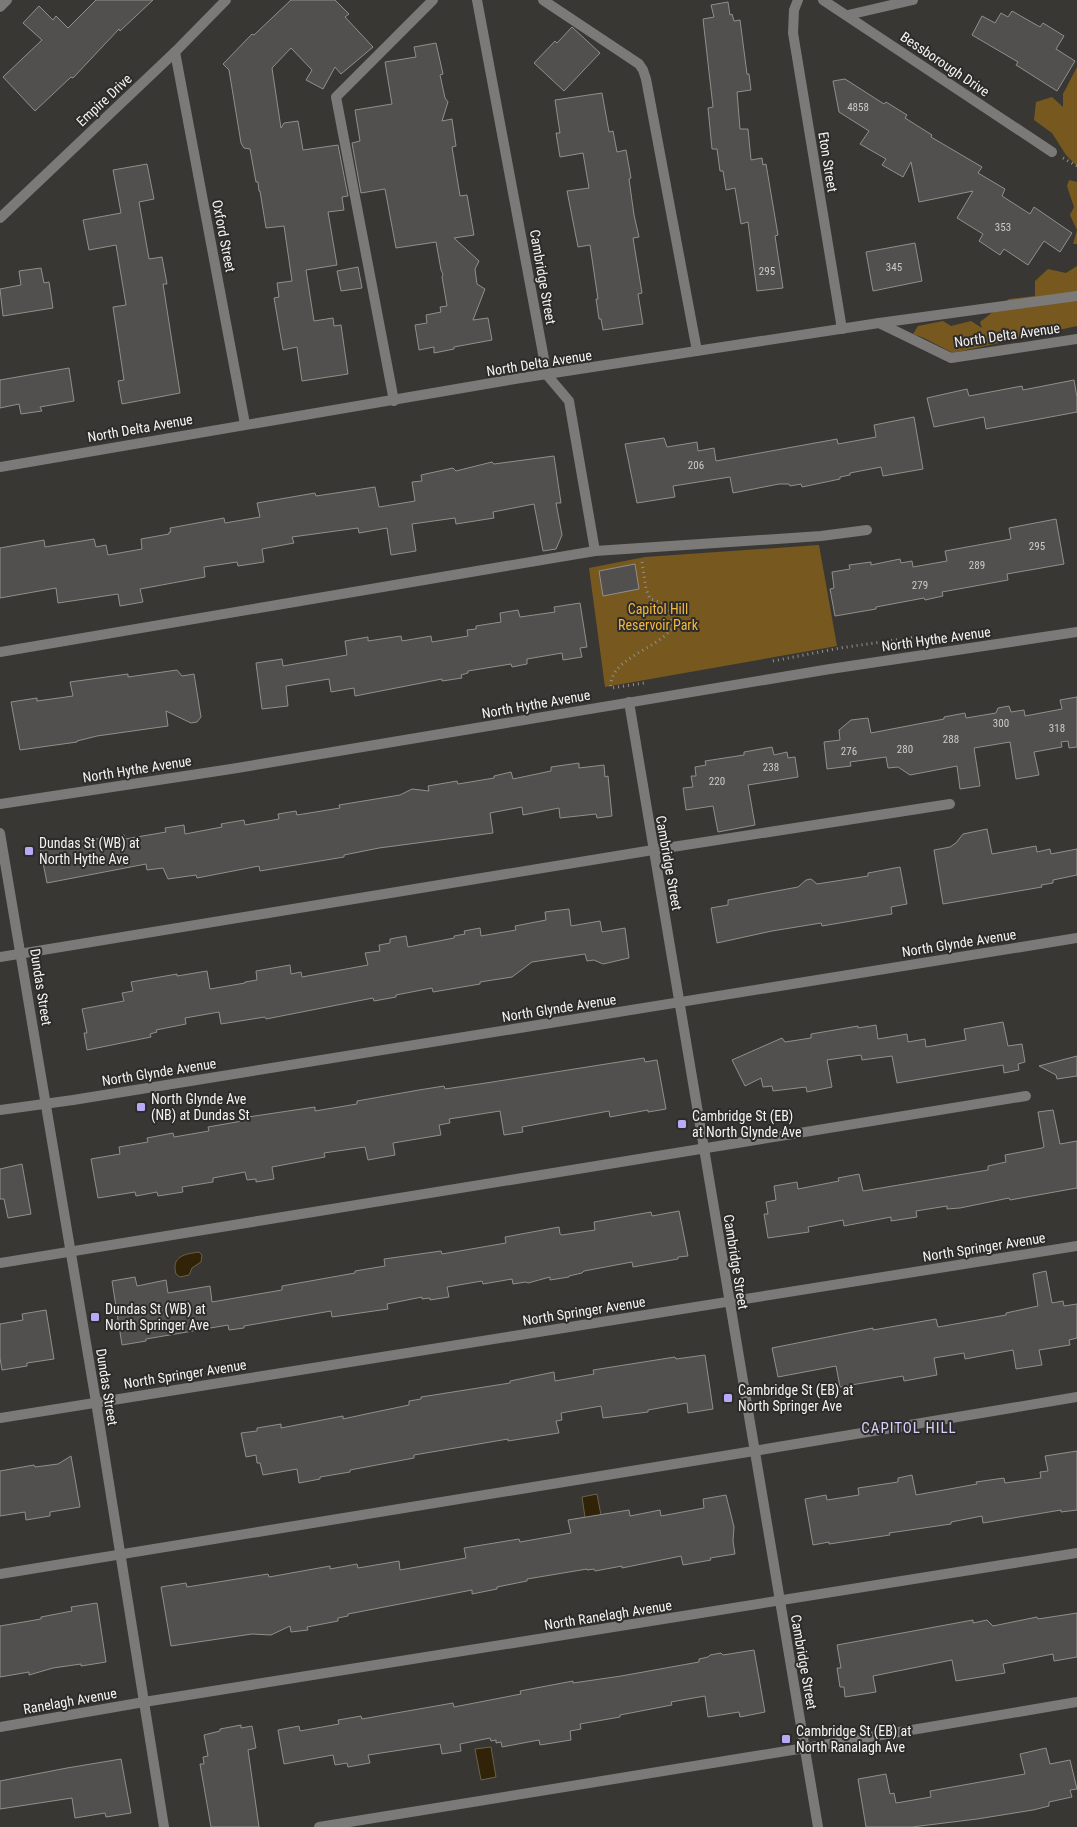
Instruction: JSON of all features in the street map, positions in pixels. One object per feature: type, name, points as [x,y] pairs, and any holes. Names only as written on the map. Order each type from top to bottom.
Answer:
[{"type":"street","points":[[0,7],[7,0]]},
{"type":"street","name":"Empire Drive","points":[[0,218],[175,52],[226,0]]},
{"type":"street","points":[[394,401],[336,96],[433,0]]},
{"type":"street","name":"Cambridge Street","points":[[478,0],[547,375]]},
{"type":"street","points":[[543,0],[639,64],[643,70],[697,351]]},
{"type":"street","name":"Eton Street","points":[[798,0],[794,10],[793,33],[842,329]]},
{"type":"street","name":"Bessborough Drive","points":[[823,0],[1052,152]]},
{"type":"street","points":[[848,15],[913,0]]},
{"type":"street","name":"Oxford Street","points":[[175,52],[245,424]]},
{"type":"street","points":[[879,323],[1077,296]]},
{"type":"street","name":"North Delta Avenue","points":[[0,467],[245,424],[879,323],[951,358],[1077,339]]},
{"type":"street","points":[[547,375],[569,400],[595,551]]},
{"type":"street","points":[[0,652],[595,551],[812,537],[867,530]]},
{"type":"street","name":"North Hythe Avenue","points":[[0,804],[231,769],[830,669],[1077,632]]},
{"type":"street","name":"Cambridge Street","points":[[629,702],[818,1827]]},
{"type":"street","points":[[0,957],[653,850],[950,804]]},
{"type":"street","name":"Dundas Street","points":[[0,833],[96,1402],[164,1827]]},
{"type":"street","name":"North Glynde Avenue","points":[[0,1110],[1077,938]]},
{"type":"street","points":[[0,1263],[1026,1096]]},
{"type":"street","name":"North Springer Avenue","points":[[0,1418],[1077,1246]]},
{"type":"street","points":[[0,1574],[1077,1397]]},
{"type":"street","name":"North Ranelagh Avenue","points":[[144,1702],[1077,1554]]},
{"type":"street","name":"Ranelagh Avenue","points":[[0,1727],[144,1702]]},
{"type":"street","points":[[319,1827],[1077,1702]]},
{"type":"path","points":[[611,688],[610,679],[615,671],[630,659],[660,641],[672,628],[670,612],[665,605],[650,599],[646,589],[641,555]]},
{"type":"green space","points":[[1077,67],[1077,166],[1066,155],[1052,133],[1034,120],[1036,102],[1052,97],[1063,107],[1063,94]]},
{"type":"green space","points":[[1069,180],[1077,182],[1077,230],[1070,215],[1074,207],[1067,186]]},
{"type":"green space","points":[[1077,230],[1077,244],[1073,244]]},
{"type":"green space","points":[[1077,266],[1077,326],[953,353],[913,334],[918,326],[943,321],[951,326],[971,321],[982,328],[980,322],[1009,299],[1035,296],[1035,281],[1048,269],[1066,273]]},
{"type":"green space","name":"Capitol Hill Reservoir Park","points":[[819,545],[837,646],[605,687],[589,568],[645,557]]},
{"type":"shaded area","points":[[199,1252],[202,1255],[201,1262],[192,1268],[189,1275],[180,1277],[176,1274],[176,1263],[180,1257]]},
{"type":"shaded area","points":[[597,1494],[601,1515],[586,1524],[582,1497]]},
{"type":"shaded area","points":[[491,1747],[496,1777],[481,1780],[475,1749]]},
{"type":"building","points":[[96,0],[153,0],[120,31],[119,29],[73,78],[71,77],[35,111],[3,77],[42,40],[23,23],[39,6],[53,20],[56,16],[68,28]]},
{"type":"building","points":[[291,0],[335,0],[349,14],[345,17],[373,47],[341,74],[335,67],[323,89],[306,80],[312,70],[291,48],[272,68],[281,128],[284,123],[298,121],[303,150],[338,145],[348,196],[342,197],[344,210],[328,212],[337,265],[306,270],[314,321],[333,318],[334,326],[341,325],[348,374],[302,381],[297,347],[283,350],[274,298],[279,297],[277,283],[292,281],[284,226],[266,228],[250,149],[244,148],[241,143],[229,70],[223,64],[252,34],[254,35]]},
{"type":"building","points":[[728,2],[730,15],[732,14],[734,21],[740,20],[751,90],[737,92],[740,129],[748,129],[751,160],[762,158],[763,165],[766,164],[778,235],[775,236],[783,288],[757,291],[748,222],[741,224],[735,188],[726,190],[723,171],[720,171],[717,149],[712,149],[708,108],[713,107],[703,19],[714,17],[711,5]]},
{"type":"building","points":[[1012,11],[1040,27],[1043,23],[1064,36],[1056,49],[1075,61],[1057,91],[1016,65],[1018,62],[972,35],[982,16],[995,23],[1001,13],[1008,17]]},
{"type":"building","points":[[572,27],[600,53],[564,91],[534,63],[555,41],[557,43]]},
{"type":"building","points":[[436,43],[443,74],[440,75],[445,98],[448,102],[442,121],[452,119],[456,146],[452,147],[460,196],[467,195],[474,235],[454,238],[479,261],[475,269],[477,284],[485,289],[473,320],[488,318],[492,340],[434,353],[434,347],[419,350],[415,325],[427,323],[426,315],[441,312],[440,307],[447,306],[436,242],[396,248],[385,189],[361,193],[352,143],[360,141],[355,110],[392,104],[385,62],[416,57],[414,47]]},
{"type":"building","points":[[845,79],[884,104],[886,102],[907,115],[905,118],[932,135],[931,137],[982,167],[978,173],[1005,189],[1002,196],[1030,214],[1034,207],[1072,233],[1060,252],[1044,241],[1028,265],[1004,249],[1000,255],[979,241],[983,234],[957,218],[973,191],[919,202],[911,162],[903,177],[882,165],[886,159],[860,144],[869,131],[839,112],[833,81]]},
{"type":"building","points":[[602,93],[609,132],[613,131],[617,152],[626,150],[631,178],[629,179],[639,237],[633,238],[642,293],[638,294],[643,324],[603,330],[601,319],[599,319],[590,245],[578,247],[567,191],[589,188],[583,153],[560,157],[556,133],[560,133],[555,100]]},
{"type":"building","points":[[147,164],[154,199],[139,202],[149,259],[162,257],[167,284],[163,284],[180,393],[122,404],[118,381],[124,380],[113,307],[126,305],[116,245],[89,250],[83,220],[121,213],[113,170]]},
{"type":"building","points":[[915,243],[922,281],[873,291],[866,252]]},
{"type":"building","points":[[358,267],[362,288],[341,291],[337,271]]},
{"type":"building","points":[[41,268],[44,283],[49,282],[53,308],[3,316],[0,289],[21,285],[19,271]]},
{"type":"building","points":[[69,368],[74,401],[40,407],[42,411],[21,414],[19,404],[0,408],[0,380]]},
{"type":"building","points":[[1074,380],[1077,412],[986,429],[984,417],[934,427],[927,398],[967,389],[969,396],[1022,386],[1023,390]]},
{"type":"building","points":[[914,417],[923,469],[883,476],[881,467],[850,473],[850,475],[840,477],[840,479],[802,487],[801,484],[790,486],[789,484],[779,484],[733,493],[730,477],[673,486],[675,497],[637,503],[625,444],[664,438],[667,447],[697,442],[698,451],[714,448],[716,461],[837,439],[838,444],[876,437],[874,425]]},
{"type":"building","points":[[554,456],[561,503],[556,503],[562,535],[556,549],[543,551],[534,504],[493,512],[494,518],[456,524],[455,518],[412,524],[416,551],[391,555],[387,528],[359,533],[358,528],[292,537],[294,543],[262,549],[264,562],[238,566],[237,562],[204,567],[205,577],[140,589],[143,602],[120,606],[118,594],[58,603],[56,588],[0,598],[0,548],[44,540],[45,547],[94,539],[96,547],[106,545],[108,555],[142,549],[141,539],[169,534],[171,532],[170,528],[224,518],[225,523],[260,517],[257,503],[315,493],[316,496],[375,487],[379,507],[415,501],[412,482],[422,481],[421,475],[453,468],[456,471],[492,462],[494,464]]},
{"type":"building","points":[[1056,519],[1064,564],[1007,574],[1008,580],[942,592],[943,596],[835,616],[830,589],[834,588],[832,572],[850,569],[849,565],[871,562],[871,565],[900,559],[901,563],[912,561],[913,567],[947,561],[945,551],[1011,539],[1009,528]]},
{"type":"building","points":[[635,564],[639,589],[603,596],[599,571]]},
{"type":"building","points":[[580,603],[587,647],[580,648],[582,657],[563,660],[562,653],[527,659],[527,664],[512,667],[511,664],[468,671],[468,673],[461,675],[462,678],[442,681],[442,679],[355,696],[354,688],[331,692],[329,679],[286,686],[288,706],[262,709],[256,663],[282,659],[283,666],[347,655],[345,641],[368,637],[368,641],[401,636],[402,641],[431,636],[432,642],[468,636],[467,630],[476,629],[476,626],[501,622],[500,613],[518,610],[520,617],[555,612],[554,607]]},
{"type":"building","points":[[177,670],[182,676],[194,674],[201,717],[197,722],[191,723],[166,711],[168,726],[20,750],[11,702],[37,698],[37,701],[73,696],[70,682]]},
{"type":"building","points":[[1077,697],[1077,747],[1069,748],[1068,741],[1061,742],[1062,747],[1034,752],[1039,775],[1016,779],[1010,742],[974,748],[980,786],[960,789],[957,766],[910,775],[898,767],[888,768],[886,757],[850,762],[851,766],[827,769],[824,742],[840,740],[839,730],[851,720],[868,718],[871,733],[965,713],[966,718],[996,713],[998,708],[1009,706],[1011,712],[1024,710],[1025,716],[1062,709],[1060,700]]},
{"type":"building","points":[[772,747],[774,755],[787,752],[788,758],[795,757],[798,777],[748,785],[755,825],[718,832],[713,806],[686,810],[683,788],[693,787],[691,776],[696,776],[695,767],[706,765],[705,761],[744,755],[744,752]]},
{"type":"building","points":[[579,763],[579,768],[604,765],[605,777],[608,776],[612,816],[597,818],[596,814],[560,818],[559,808],[523,815],[522,807],[490,813],[493,833],[379,848],[344,855],[344,857],[260,871],[259,866],[197,878],[196,875],[168,879],[163,868],[147,870],[146,864],[47,883],[40,847],[124,835],[125,839],[166,832],[165,828],[184,825],[185,834],[222,827],[221,824],[244,820],[245,825],[279,819],[278,814],[296,811],[297,815],[340,808],[339,805],[400,795],[412,789],[429,791],[428,786],[457,781],[458,784],[494,778],[494,776],[511,772],[513,779],[551,771],[551,767]]},
{"type":"building","points":[[987,829],[992,854],[1036,846],[1037,852],[1050,849],[1051,854],[1077,849],[1077,875],[1053,880],[1053,883],[1041,885],[1042,887],[943,904],[934,850],[950,847],[963,834]]},
{"type":"building","points":[[900,867],[907,904],[891,907],[892,914],[822,926],[821,923],[772,931],[717,943],[711,908],[728,905],[728,900],[798,887],[806,880],[811,879],[817,884],[868,876],[868,873]]},
{"type":"building","points":[[569,909],[571,926],[600,921],[602,932],[625,928],[629,958],[603,964],[594,960],[587,961],[585,954],[532,962],[512,977],[480,982],[480,984],[433,992],[432,988],[396,995],[396,997],[374,1001],[373,998],[266,1019],[265,1017],[221,1024],[219,1012],[185,1018],[186,1024],[156,1030],[157,1032],[150,1034],[151,1037],[87,1050],[84,1033],[87,1033],[82,1009],[124,1001],[122,993],[133,991],[131,982],[207,971],[210,989],[257,980],[256,971],[290,965],[291,974],[301,972],[302,977],[368,965],[365,953],[380,951],[379,945],[390,943],[390,939],[406,936],[408,947],[454,938],[454,936],[465,934],[464,931],[480,928],[481,936],[516,930],[515,926],[546,920],[545,912]]},
{"type":"building","points":[[1003,1022],[1008,1046],[1022,1044],[1025,1062],[1018,1064],[1019,1070],[1004,1073],[1003,1065],[897,1083],[892,1056],[862,1060],[861,1055],[827,1060],[832,1087],[807,1092],[806,1087],[773,1091],[772,1086],[763,1087],[761,1078],[745,1086],[732,1060],[782,1038],[785,1042],[811,1038],[811,1034],[858,1026],[858,1028],[876,1025],[878,1039],[907,1034],[908,1042],[925,1039],[926,1047],[966,1040],[964,1029]]},
{"type":"building","points":[[1077,1056],[1077,1076],[1057,1079],[1056,1075],[1039,1066]]},
{"type":"building","points":[[644,1058],[645,1062],[657,1060],[666,1109],[648,1112],[648,1110],[610,1117],[609,1111],[522,1127],[523,1132],[504,1135],[500,1111],[449,1119],[450,1123],[439,1125],[441,1135],[393,1143],[395,1155],[368,1160],[365,1147],[324,1153],[325,1157],[272,1167],[274,1179],[256,1182],[256,1179],[247,1180],[245,1172],[213,1178],[213,1182],[182,1187],[183,1192],[158,1196],[157,1192],[136,1196],[135,1192],[98,1198],[91,1159],[120,1154],[119,1147],[148,1142],[147,1138],[173,1133],[174,1137],[209,1131],[208,1127],[248,1120],[248,1117],[315,1107],[315,1111],[419,1090],[444,1086],[445,1089]]},
{"type":"building","points":[[1053,1110],[1060,1144],[1077,1141],[1077,1188],[1010,1200],[1009,1198],[960,1208],[947,1209],[947,1206],[916,1211],[917,1217],[891,1221],[891,1217],[844,1226],[843,1220],[808,1227],[809,1232],[768,1238],[764,1214],[768,1214],[766,1202],[776,1200],[774,1186],[797,1182],[798,1189],[839,1181],[838,1178],[859,1174],[863,1191],[988,1170],[988,1166],[1006,1162],[1005,1155],[1044,1147],[1038,1112]]},
{"type":"building","points":[[22,1164],[31,1214],[8,1218],[4,1199],[0,1199],[0,1169]]},
{"type":"building","points":[[679,1211],[688,1256],[678,1257],[678,1259],[633,1267],[632,1262],[584,1271],[569,1277],[550,1280],[550,1277],[528,1283],[513,1284],[512,1279],[483,1284],[482,1281],[447,1287],[449,1297],[430,1300],[430,1298],[422,1299],[422,1297],[387,1304],[388,1309],[332,1317],[331,1311],[244,1326],[244,1328],[229,1330],[228,1325],[122,1345],[112,1281],[135,1277],[137,1286],[166,1280],[168,1293],[210,1286],[212,1302],[282,1290],[282,1286],[385,1266],[384,1259],[441,1251],[442,1254],[506,1243],[505,1237],[559,1227],[560,1234],[562,1235],[595,1230],[594,1222],[651,1212],[652,1216]]},
{"type":"building","points":[[1046,1271],[1052,1303],[1063,1301],[1064,1306],[1077,1304],[1077,1338],[1069,1340],[1070,1345],[1039,1350],[1042,1365],[1016,1369],[1013,1350],[965,1359],[964,1353],[934,1358],[937,1375],[904,1381],[903,1376],[840,1387],[836,1366],[778,1377],[772,1348],[873,1328],[873,1330],[936,1319],[938,1327],[1006,1315],[1006,1313],[1038,1306],[1033,1274]]},
{"type":"building","points":[[46,1310],[54,1359],[27,1363],[27,1366],[2,1370],[0,1324],[23,1320],[22,1314]]},
{"type":"building","points":[[705,1355],[713,1409],[688,1413],[687,1403],[648,1410],[648,1412],[603,1418],[601,1406],[561,1413],[562,1420],[556,1421],[559,1433],[508,1441],[508,1439],[414,1455],[414,1458],[350,1470],[350,1472],[299,1483],[297,1469],[263,1475],[260,1463],[257,1463],[256,1455],[246,1457],[241,1433],[257,1431],[257,1428],[281,1424],[281,1428],[343,1416],[343,1419],[409,1405],[409,1401],[421,1399],[421,1397],[510,1383],[510,1381],[554,1372],[555,1381],[594,1374],[593,1370],[675,1357],[676,1359]]},
{"type":"building","points":[[1077,1451],[1077,1510],[1061,1512],[1061,1510],[983,1523],[982,1516],[951,1522],[951,1524],[889,1533],[890,1535],[813,1545],[805,1499],[826,1495],[827,1500],[859,1495],[858,1488],[898,1482],[898,1478],[912,1475],[916,1495],[1004,1478],[1005,1483],[1041,1478],[1040,1472],[1048,1471],[1045,1456]]},
{"type":"building","points":[[71,1456],[80,1507],[50,1512],[50,1516],[26,1520],[25,1512],[0,1516],[0,1471],[34,1465],[35,1467],[58,1464]]},
{"type":"building","points":[[726,1495],[734,1527],[733,1541],[735,1554],[683,1565],[681,1556],[622,1568],[622,1566],[595,1571],[594,1569],[587,1569],[527,1579],[527,1581],[472,1594],[472,1590],[348,1614],[348,1616],[338,1618],[338,1621],[307,1627],[308,1630],[291,1632],[290,1626],[271,1635],[252,1634],[171,1646],[161,1587],[186,1583],[187,1587],[268,1574],[269,1577],[330,1566],[330,1569],[357,1564],[358,1568],[399,1561],[400,1570],[466,1558],[464,1548],[519,1539],[520,1542],[571,1533],[568,1520],[629,1510],[630,1516],[660,1510],[661,1516],[704,1508],[703,1499]]},
{"type":"building","points":[[97,1603],[106,1662],[53,1668],[29,1675],[29,1672],[0,1677],[0,1626],[41,1619],[41,1617],[72,1611],[71,1607]]},
{"type":"building","points":[[1077,1613],[1077,1657],[1054,1661],[1053,1654],[1003,1664],[1005,1673],[956,1681],[952,1660],[873,1676],[876,1692],[845,1697],[844,1687],[840,1687],[837,1668],[841,1668],[837,1645],[973,1620],[973,1623],[987,1620],[993,1626],[1037,1617],[1038,1619]]},
{"type":"building","points":[[754,1650],[765,1712],[740,1717],[739,1712],[708,1717],[705,1696],[671,1702],[672,1705],[620,1715],[620,1717],[580,1724],[581,1729],[570,1731],[571,1740],[540,1745],[539,1740],[502,1747],[501,1742],[496,1743],[496,1740],[491,1741],[490,1738],[460,1744],[461,1751],[442,1754],[440,1744],[368,1755],[370,1763],[348,1767],[347,1763],[335,1765],[333,1755],[284,1764],[278,1730],[299,1726],[300,1731],[339,1724],[338,1720],[361,1716],[362,1719],[453,1703],[454,1707],[521,1694],[520,1691],[699,1662],[699,1659],[721,1653],[723,1655]]},
{"type":"building","points":[[241,1725],[241,1728],[252,1726],[256,1748],[248,1750],[259,1827],[211,1827],[200,1764],[204,1764],[203,1757],[208,1756],[204,1735],[220,1731],[220,1729]]},
{"type":"building","points":[[1046,1748],[1050,1764],[1070,1760],[1077,1789],[1070,1790],[1072,1797],[1049,1802],[1049,1806],[1033,1810],[977,1819],[912,1827],[866,1827],[858,1779],[886,1774],[890,1794],[894,1793],[896,1803],[931,1797],[930,1791],[1025,1774],[1020,1754]]},
{"type":"building","points":[[121,1759],[131,1813],[106,1817],[105,1813],[75,1818],[72,1798],[0,1809],[0,1781]]},
{"type":"place","name":"Dundas St (WB) at North Hythe Ave","points":[[29,851]]},
{"type":"place","name":"North Glynde Ave (NB) at Dundas St","points":[[141,1107]]},
{"type":"place","name":"Cambridge St (EB) at North Glynde Ave","points":[[682,1124]]},
{"type":"place","name":"Dundas St (WB) at North Springer Ave","points":[[95,1317]]},
{"type":"place","name":"Cambridge St (EB) at North Springer Ave","points":[[728,1398]]},
{"type":"place","name":"Cambridge St (EB) at North Ranalagh Ave","points":[[786,1739]]},
{"type":"district","name":"CAPITOL HILL","points":[[909,1428]]}]
